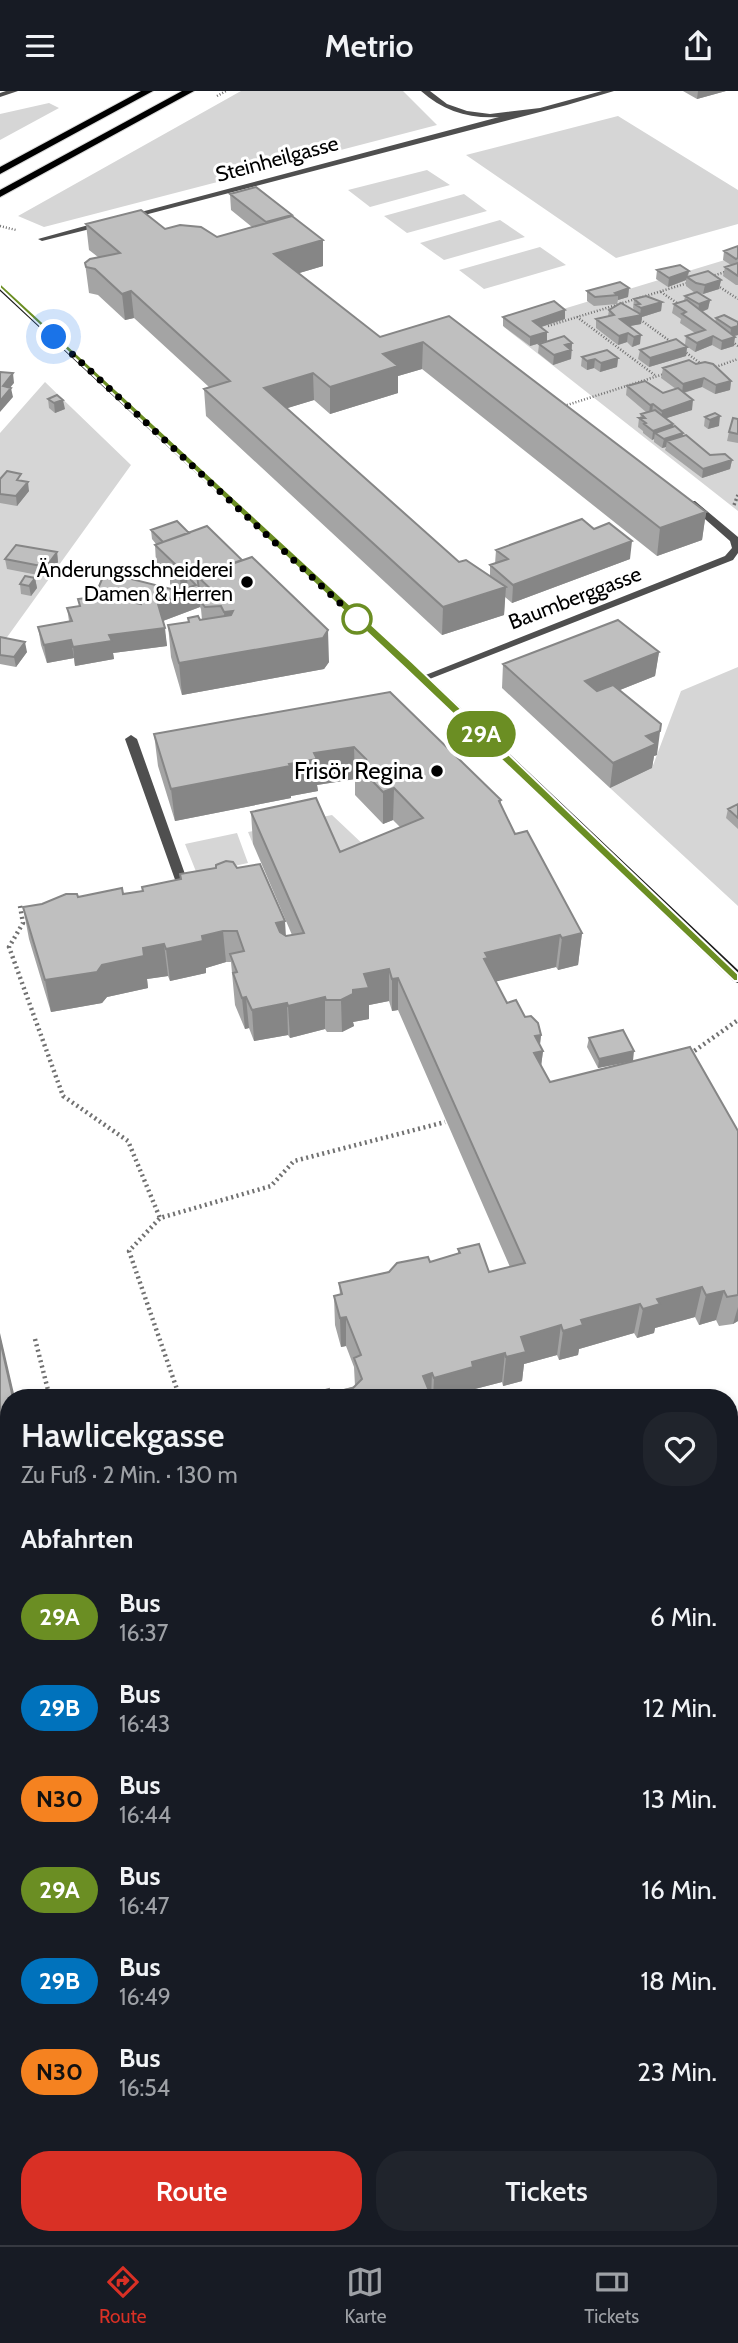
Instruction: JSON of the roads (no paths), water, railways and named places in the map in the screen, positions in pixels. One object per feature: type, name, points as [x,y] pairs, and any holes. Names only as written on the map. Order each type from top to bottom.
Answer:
[{"type":"main road","points":[[0,171],[148,91]]},
{"type":"main road","points":[[0,194],[188,91]]},
{"type":"main road","points":[[0,286],[423,678],[738,978]]},
{"type":"street","points":[[0,95],[14,91]]},
{"type":"street","name":"Steinheilgasse","points":[[425,91],[452,110],[485,115],[520,114]]},
{"type":"street","name":"Steinheilgasse","points":[[42,239],[610,91]]},
{"type":"street","points":[[682,496],[725,529],[735,540],[737,548]]},
{"type":"street","name":"Baumberggasse","points":[[423,678],[729,558],[737,548]]},
{"type":"street","points":[[131,739],[185,891],[162,896]]},
{"type":"place","name":"Änderungsschneiderei Damen & Herren","points":[[247,582]]},
{"type":"place","name":"Frisör Regina","points":[[437,771]]}]
